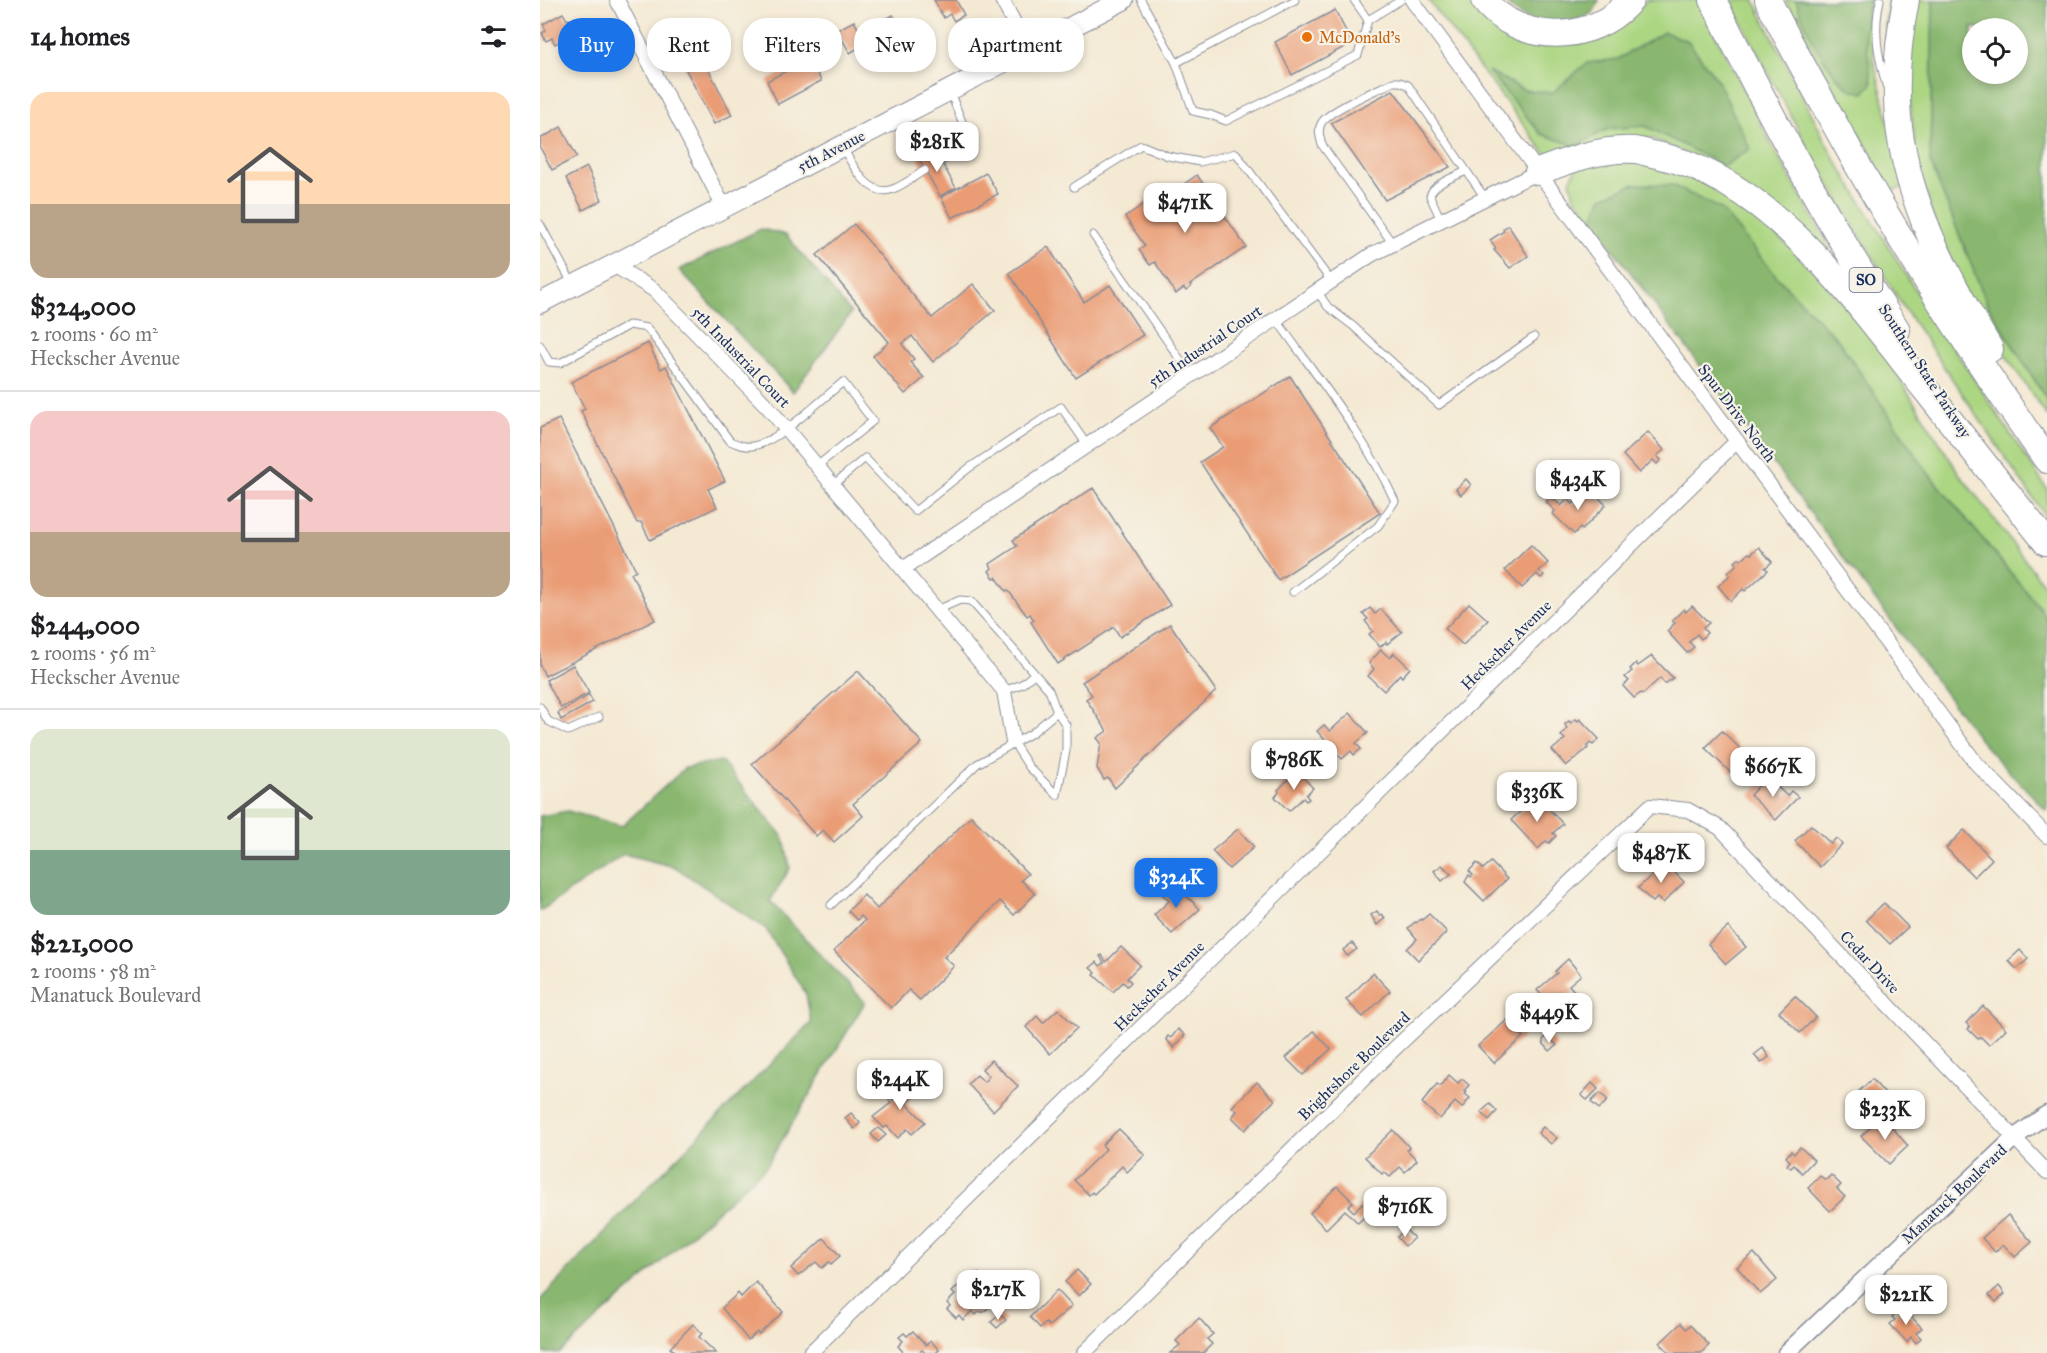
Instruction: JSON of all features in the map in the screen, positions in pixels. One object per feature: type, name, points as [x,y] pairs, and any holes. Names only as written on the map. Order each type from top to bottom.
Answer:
[{"type":"highway","points":[[1484,0],[1491,10],[1520,27],[1549,35],[1576,33],[1601,23],[1623,9],[1631,0]]},
{"type":"highway","name":"Southern State Parkway","points":[[1713,0],[1809,183],[1877,299],[1962,429],[2046,543]]},
{"type":"highway","points":[[1768,0],[1854,160],[1925,279],[2012,412],[2047,460]]},
{"type":"highway","points":[[1906,0],[1900,29],[1897,85],[1901,140],[1915,196],[1934,246],[1959,297],[2047,444]]},
{"type":"highway","points":[[1538,172],[1569,160],[1601,153],[1635,150],[1676,159],[1720,178],[1760,205],[1807,248],[1852,297],[2046,543]]},
{"type":"main road","name":"5th Avenue","points":[[1084,20],[1123,0]]},
{"type":"main road","name":"5th Avenue","points":[[540,303],[984,72]]},
{"type":"street","points":[[617,0],[724,207]]},
{"type":"street","points":[[1002,0],[1012,18]]},
{"type":"street","name":"Spur Drive North","points":[[1412,0],[1976,763],[2047,836]]},
{"type":"street","name":"5th Industrial Court","points":[[903,569],[1371,255],[1538,172]]},
{"type":"street","name":"5th Industrial Court","points":[[612,264],[654,290],[767,406],[1004,691],[1013,742]]},
{"type":"street","name":"Heckscher Avenue","points":[[810,1353],[1737,441]]},
{"type":"street","name":"Cedar Drive","points":[[1650,806],[1688,810],[1720,828],[2047,1172]]},
{"type":"street","name":"Brightshore Boulevard","points":[[1084,1353],[1392,1051],[1650,806]]},
{"type":"street","name":"Manatuck Boulevard","points":[[1786,1353],[2013,1138],[2047,1114]]},
{"type":"lane","points":[[1141,0],[1176,63],[1192,111],[1226,121],[1358,55],[1368,20],[1401,0]]},
{"type":"lane","points":[[1176,63],[1295,0]]},
{"type":"lane","points":[[1354,0],[1368,20]]},
{"type":"lane","points":[[1880,0],[1875,21],[1879,56],[1901,140]]},
{"type":"lane","points":[[1393,244],[1322,145],[1319,132],[1322,123],[1331,114],[1393,82],[1400,82],[1408,86],[1485,198]]},
{"type":"lane","points":[[941,161],[954,154],[965,129],[949,90]]},
{"type":"lane","points":[[1074,188],[1141,145],[1168,156],[1200,162],[1236,153],[1331,281]]},
{"type":"lane","points":[[841,146],[858,174],[880,191],[891,190],[925,170]]},
{"type":"lane","points":[[1441,220],[1430,196],[1431,192],[1466,171]]},
{"type":"lane","points":[[540,224],[573,285]]},
{"type":"lane","points":[[1093,235],[1191,375]]},
{"type":"lane","points":[[1317,291],[1328,307],[1353,326],[1439,405],[1534,337]]},
{"type":"lane","points":[[1276,319],[1358,436],[1384,476],[1395,501],[1378,526],[1293,592]]},
{"type":"lane","points":[[540,345],[549,362],[560,363],[629,325],[647,328],[730,441],[745,447],[758,445],[786,429],[843,382],[873,421],[817,466]]},
{"type":"lane","points":[[833,485],[865,458],[915,511],[969,468],[1061,407],[1087,445]]},
{"type":"lane","points":[[937,610],[960,600],[970,600],[1049,690],[1066,725],[1066,751],[1057,795],[1029,767],[1013,742]]},
{"type":"lane","points":[[1004,691],[1022,684],[1034,674]]},
{"type":"lane","points":[[540,707],[548,721],[568,731],[599,717]]},
{"type":"lane","points":[[831,905],[977,764],[1032,733],[1058,712]]},
{"type":"green space","points":[[1428,0],[1471,0],[1548,43],[1581,44],[1618,27],[1647,0],[1698,0],[1770,142],[1831,249],[1820,253],[1703,161],[1652,138],[1610,143],[1548,157]]},
{"type":"green space","points":[[1504,0],[1599,0],[1593,13],[1557,29],[1528,19]]},
{"type":"green space","points":[[1730,0],[1754,0],[1833,156],[1919,296],[2047,489],[2047,519],[1904,308],[1817,165]]},
{"type":"green space","points":[[1785,0],[1874,0],[1873,58],[1905,187],[1891,191]]},
{"type":"green space","points":[[1796,0],[1868,0],[1865,34],[1872,83],[1864,93],[1850,89],[1833,72],[1810,35]]},
{"type":"green space","points":[[1888,0],[1898,0],[1887,53],[1885,24]]},
{"type":"green space","points":[[1915,0],[1933,0],[1930,162],[1988,306],[2047,400],[2047,416],[1971,305],[1932,215],[1917,162],[1907,77]]},
{"type":"green space","points":[[1933,0],[2047,0],[2047,400],[1988,306],[1930,162]]},
{"type":"green space","points":[[1664,32],[1688,41],[1718,81],[1750,149],[1724,166],[1645,126],[1608,129],[1576,146],[1541,134],[1488,71],[1524,90],[1552,93],[1587,63],[1618,59]]},
{"type":"green space","points":[[1596,158],[1655,161],[1719,190],[1803,257],[1875,340],[1958,472],[2047,589],[2047,620],[2039,607],[1928,473],[1755,250],[1602,197],[1592,221],[1574,197],[1570,181],[1577,166]]},
{"type":"green space","points":[[1634,184],[1672,185],[1721,209],[1777,277],[1839,341],[1928,473],[2039,607],[2047,620],[2047,811],[1980,740],[1592,221],[1602,197]]},
{"type":"green space","points":[[761,229],[786,235],[851,313],[793,392],[679,270]]},
{"type":"green space","points":[[721,761],[784,838],[790,868],[770,901],[865,1002],[766,1167],[560,1353],[540,1353],[540,1300],[647,1188],[811,1023],[806,994],[766,929],[675,867],[624,854],[540,911],[540,816],[568,811],[622,826],[685,768]]},
{"type":"building","points":[[934,0],[956,0],[964,15],[952,18],[950,14],[944,18]]},
{"type":"building","points":[[1335,10],[1352,43],[1292,75],[1275,42]]},
{"type":"building","points":[[563,13],[566,18],[558,18],[558,42],[555,44],[552,38],[546,41],[542,33],[546,31],[543,24]]},
{"type":"building","points":[[854,21],[854,51],[850,53],[842,39],[842,27]]},
{"type":"building","points":[[687,72],[710,72],[732,115],[714,124]]},
{"type":"building","points":[[784,72],[816,72],[821,81],[778,104],[767,81]]},
{"type":"building","points":[[1393,90],[1450,167],[1385,200],[1331,123]]},
{"type":"building","points":[[561,127],[577,157],[552,170],[540,147],[540,139]]},
{"type":"building","points":[[934,149],[956,188],[940,196],[918,158]]},
{"type":"building","points":[[587,167],[602,200],[583,210],[566,178]]},
{"type":"building","points":[[986,173],[998,194],[952,218],[941,197]]},
{"type":"building","points":[[1197,175],[1246,247],[1190,285],[1191,287],[1186,291],[1184,288],[1176,294],[1155,262],[1150,265],[1139,250],[1145,246],[1125,217],[1164,190],[1167,196]]},
{"type":"building","points":[[854,224],[932,318],[973,284],[995,310],[933,362],[912,336],[902,344],[914,359],[910,362],[924,378],[905,394],[873,356],[889,342],[817,255]]},
{"type":"building","points":[[1508,225],[1528,256],[1510,268],[1494,250],[1496,249],[1490,240],[1504,231],[1503,229]]},
{"type":"building","points":[[1048,247],[1084,302],[1110,285],[1143,335],[1076,378],[1009,273]]},
{"type":"building","points":[[648,343],[661,369],[666,366],[725,481],[708,489],[717,507],[650,540],[641,522],[637,523],[581,411],[585,409],[571,382]]},
{"type":"building","points":[[1290,376],[1380,513],[1278,580],[1200,462],[1223,447],[1210,428]]},
{"type":"building","points":[[559,419],[636,570],[631,573],[655,620],[545,676],[540,665],[540,428]]},
{"type":"building","points":[[1648,432],[1664,450],[1657,456],[1661,460],[1657,464],[1653,460],[1639,473],[1623,455]]},
{"type":"building","points":[[1466,479],[1471,485],[1461,495],[1456,489]]},
{"type":"building","points":[[1093,488],[1170,605],[1120,637],[1114,627],[1058,664],[1031,622],[1034,620],[1030,614],[1027,616],[1008,590],[1006,591],[996,577],[994,578],[989,571],[992,568],[990,564],[1017,546],[1013,540]]},
{"type":"building","points":[[1589,488],[1606,505],[1582,530],[1580,528],[1574,534],[1553,514],[1555,511],[1546,502],[1551,496],[1561,506],[1568,499],[1573,504]]},
{"type":"building","points":[[1531,545],[1548,563],[1539,571],[1544,575],[1541,578],[1537,574],[1522,588],[1505,570]]},
{"type":"building","points":[[1759,547],[1772,562],[1765,568],[1768,570],[1731,601],[1718,586],[1730,575],[1728,573],[1737,564],[1735,562]]},
{"type":"building","points":[[1469,603],[1488,620],[1463,645],[1445,629]]},
{"type":"building","points":[[1692,606],[1709,623],[1703,628],[1707,633],[1701,639],[1697,634],[1689,642],[1694,647],[1687,653],[1667,631],[1675,623],[1672,621],[1684,609],[1686,612]]},
{"type":"building","points":[[1370,608],[1375,614],[1381,609],[1402,632],[1380,647],[1369,634],[1373,631],[1365,621],[1368,619],[1363,614]]},
{"type":"building","points":[[1170,624],[1216,691],[1115,788],[1108,778],[1104,780],[1097,768],[1101,743],[1097,738],[1107,731],[1086,699],[1092,695],[1082,682]]},
{"type":"building","points":[[1381,650],[1390,658],[1394,653],[1410,668],[1402,677],[1400,674],[1384,691],[1368,676],[1374,669],[1369,663]]},
{"type":"building","points":[[1652,656],[1673,678],[1665,684],[1660,678],[1643,694],[1634,698],[1623,686],[1629,681],[1625,677],[1636,663],[1638,666]]},
{"type":"building","points":[[573,665],[589,693],[561,708],[546,680]]},
{"type":"building","points":[[858,671],[922,743],[853,804],[863,816],[834,842],[823,830],[816,836],[752,764]]},
{"type":"building","points":[[589,695],[593,702],[561,720],[558,713]]},
{"type":"building","points":[[1350,713],[1368,733],[1356,743],[1361,749],[1354,755],[1351,751],[1342,759],[1317,731],[1324,725],[1330,731]]},
{"type":"building","points":[[1576,719],[1578,721],[1580,719],[1599,739],[1593,745],[1591,743],[1587,746],[1588,748],[1566,766],[1552,750],[1565,739],[1561,736],[1567,729],[1565,724]]},
{"type":"building","points":[[1722,731],[1748,756],[1732,774],[1705,748]]},
{"type":"building","points":[[1297,771],[1313,788],[1306,795],[1309,799],[1306,801],[1303,798],[1289,811],[1275,797],[1278,790]]},
{"type":"building","points":[[1767,777],[1787,796],[1791,791],[1798,797],[1776,820],[1750,795]]},
{"type":"building","points":[[1537,796],[1563,824],[1553,833],[1556,836],[1549,843],[1546,841],[1538,849],[1511,820]]},
{"type":"building","points":[[971,816],[1028,874],[1021,880],[1035,894],[1014,915],[1000,901],[944,957],[954,966],[920,1000],[909,990],[891,1008],[834,951],[865,920],[861,916],[857,920],[848,911],[864,895],[877,909]]},
{"type":"building","points":[[1811,825],[1831,844],[1836,838],[1842,844],[1820,867],[1795,841]]},
{"type":"building","points":[[1238,829],[1254,847],[1229,869],[1212,851]]},
{"type":"building","points":[[1964,830],[1992,859],[1974,877],[1946,848]]},
{"type":"building","points":[[1491,862],[1507,879],[1484,901],[1465,882],[1469,875],[1471,877],[1473,875],[1469,871],[1477,863],[1483,869]]},
{"type":"building","points":[[1665,863],[1684,882],[1663,903],[1657,898],[1653,902],[1638,888]]},
{"type":"building","points":[[1442,865],[1451,874],[1442,881],[1434,871]]},
{"type":"building","points":[[1172,882],[1200,909],[1172,934],[1154,915],[1169,901],[1161,893]]},
{"type":"building","points":[[1884,903],[1908,927],[1890,944],[1866,920]]},
{"type":"building","points":[[1377,911],[1385,918],[1377,925],[1371,915]]},
{"type":"building","points":[[1429,914],[1447,932],[1418,960],[1407,949],[1417,939],[1408,928]]},
{"type":"building","points":[[1728,927],[1746,947],[1726,964],[1708,944]]},
{"type":"building","points":[[1352,943],[1357,949],[1347,956],[1343,950]]},
{"type":"building","points":[[1121,947],[1140,965],[1127,978],[1131,982],[1127,986],[1123,982],[1113,992],[1094,975],[1096,973],[1090,968],[1097,962],[1100,966],[1104,963],[1100,956],[1102,955],[1106,962]]},
{"type":"building","points":[[2020,950],[2028,959],[2017,969],[2008,961]]},
{"type":"building","points":[[1568,959],[1581,975],[1569,985],[1574,991],[1554,1009],[1537,990],[1557,973],[1555,971]]},
{"type":"building","points":[[1373,973],[1390,991],[1363,1017],[1346,1000]]},
{"type":"building","points":[[1795,996],[1816,1017],[1800,1033],[1779,1012]]},
{"type":"building","points":[[1983,1006],[2006,1029],[1989,1045],[1981,1037],[1978,1039],[1968,1029],[1970,1027],[1966,1023]]},
{"type":"building","points":[[1058,1009],[1077,1028],[1050,1054],[1026,1027],[1037,1016],[1043,1023]]},
{"type":"building","points":[[1507,1020],[1523,1037],[1494,1063],[1478,1046]]},
{"type":"building","points":[[1178,1029],[1185,1035],[1174,1048],[1166,1039],[1168,1036],[1171,1038]]},
{"type":"building","points":[[1314,1031],[1331,1049],[1303,1075],[1286,1058]]},
{"type":"building","points":[[1547,1036],[1557,1045],[1550,1051],[1543,1043]]},
{"type":"building","points":[[1763,1048],[1769,1057],[1761,1063],[1754,1055]]},
{"type":"building","points":[[991,1060],[1018,1086],[993,1111],[968,1084],[977,1075],[984,1082],[989,1076],[982,1069]]},
{"type":"building","points":[[1449,1075],[1458,1083],[1462,1079],[1469,1085],[1464,1091],[1470,1098],[1462,1108],[1455,1102],[1440,1119],[1422,1103],[1437,1084],[1440,1086]]},
{"type":"building","points":[[900,1079],[907,1086],[910,1083],[916,1089],[913,1092],[915,1094],[906,1103],[925,1122],[912,1134],[907,1129],[898,1138],[887,1126],[884,1128],[873,1117],[891,1103],[888,1099],[891,1097],[893,1100],[897,1096],[890,1089]]},
{"type":"building","points":[[1872,1079],[1885,1094],[1871,1105],[1859,1091]]},
{"type":"building","points":[[1257,1082],[1275,1100],[1245,1130],[1232,1117],[1237,1111],[1232,1107]]},
{"type":"building","points":[[1592,1083],[1598,1089],[1587,1100],[1581,1095]]},
{"type":"building","points":[[1600,1093],[1608,1100],[1599,1109],[1591,1102]]},
{"type":"building","points":[[1490,1104],[1497,1111],[1489,1120],[1481,1112]]},
{"type":"building","points":[[851,1113],[860,1123],[854,1129],[845,1118]]},
{"type":"building","points":[[1879,1119],[1883,1123],[1886,1120],[1908,1146],[1889,1164],[1861,1136]]},
{"type":"building","points":[[1543,1127],[1557,1138],[1551,1144],[1538,1133]]},
{"type":"building","points":[[878,1128],[886,1135],[878,1142],[871,1134]]},
{"type":"building","points":[[1119,1129],[1145,1155],[1127,1172],[1122,1166],[1094,1194],[1092,1192],[1089,1195],[1074,1180],[1106,1149],[1102,1145]]},
{"type":"building","points":[[1393,1130],[1409,1147],[1407,1150],[1417,1160],[1405,1172],[1400,1167],[1390,1177],[1384,1172],[1382,1174],[1365,1157]]},
{"type":"building","points":[[1800,1147],[1814,1160],[1802,1173],[1794,1165],[1791,1168],[1787,1165],[1790,1161],[1786,1157],[1791,1151],[1794,1154]]},
{"type":"building","points":[[1831,1175],[1841,1185],[1837,1189],[1845,1197],[1830,1211],[1808,1188],[1820,1176],[1826,1180]]},
{"type":"building","points":[[1337,1186],[1353,1202],[1348,1206],[1354,1212],[1362,1203],[1370,1211],[1358,1223],[1345,1210],[1326,1229],[1310,1213]]},
{"type":"building","points":[[2008,1215],[2032,1242],[2015,1257],[2003,1244],[1995,1252],[1982,1238]]},
{"type":"building","points":[[1405,1229],[1414,1238],[1405,1246],[1397,1237]]},
{"type":"building","points":[[824,1238],[840,1256],[822,1268],[816,1262],[798,1276],[791,1268]]},
{"type":"building","points":[[1754,1253],[1777,1280],[1760,1294],[1737,1267]]},
{"type":"building","points":[[1077,1270],[1091,1284],[1079,1296],[1065,1282]]},
{"type":"building","points":[[978,1273],[997,1293],[996,1301],[984,1312],[976,1315],[972,1311],[963,1320],[959,1315],[956,1318],[947,1309],[950,1306],[947,1303],[955,1295],[952,1292],[961,1283],[964,1286]]},
{"type":"building","points":[[756,1282],[783,1312],[759,1334],[757,1332],[748,1340],[722,1308],[738,1293],[741,1297]]},
{"type":"building","points":[[1999,1286],[2005,1294],[1996,1302],[1989,1295]]},
{"type":"building","points":[[1057,1290],[1072,1306],[1049,1326],[1046,1323],[1040,1328],[1030,1317]]},
{"type":"building","points":[[1898,1311],[1902,1315],[1906,1311],[1922,1328],[1916,1333],[1921,1338],[1916,1343],[1911,1337],[1907,1342],[1890,1324],[1895,1320],[1892,1317]]},
{"type":"building","points":[[1000,1314],[1006,1320],[997,1328],[991,1322]]},
{"type":"building","points":[[1199,1318],[1213,1334],[1207,1339],[1212,1344],[1203,1353],[1170,1353],[1180,1345],[1176,1341]]},
{"type":"building","points":[[1681,1323],[1686,1329],[1690,1325],[1709,1345],[1701,1353],[1667,1353],[1668,1351],[1660,1343]]},
{"type":"building","points":[[693,1324],[702,1333],[699,1337],[716,1353],[678,1353],[670,1348]]},
{"type":"building","points":[[913,1331],[926,1345],[931,1341],[939,1350],[936,1353],[925,1353],[922,1350],[918,1353],[904,1353],[898,1346],[903,1341],[899,1337],[904,1333],[907,1336]]},
{"type":"place","name":"McDonald's","points":[[1307,37]]}]
